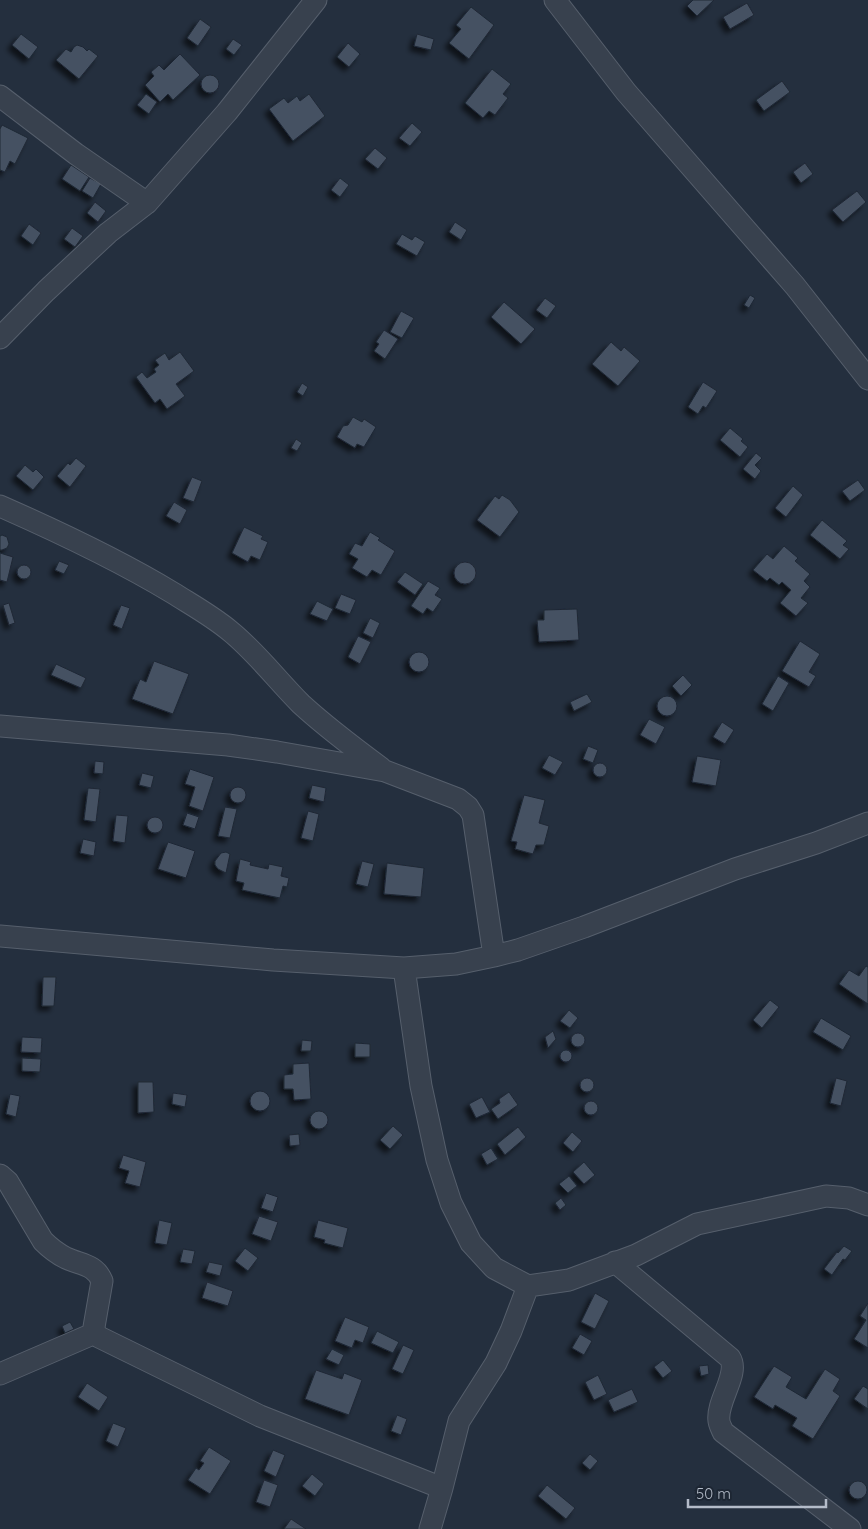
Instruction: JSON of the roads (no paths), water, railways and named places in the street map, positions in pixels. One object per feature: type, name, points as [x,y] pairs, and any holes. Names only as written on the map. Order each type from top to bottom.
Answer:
[{"type":"street","points":[[0,338],[46,291],[108,233],[147,203],[227,112],[316,0]]},
{"type":"street","points":[[555,0],[626,92],[795,286],[868,379]]},
{"type":"street","points":[[0,96],[76,154],[147,203]]},
{"type":"street","points":[[0,506],[78,541],[132,569],[215,619],[251,650],[300,703],[320,721],[385,771]]},
{"type":"street","points":[[0,726],[228,745],[277,752],[385,771],[458,799],[468,807],[473,815],[494,956]]},
{"type":"street","points":[[0,936],[273,960],[404,968],[456,964],[518,950],[584,927],[735,869],[868,824]]},
{"type":"street","points":[[404,968],[421,1086],[437,1160],[451,1203],[472,1243],[494,1268],[528,1286],[569,1280],[636,1255],[697,1224],[826,1196],[849,1198],[868,1205]]},
{"type":"street","points":[[0,1175],[8,1182],[44,1241],[65,1258],[94,1269],[99,1275],[102,1281],[94,1327],[99,1337],[260,1416],[442,1488]]},
{"type":"street","points":[[615,1262],[733,1362],[732,1372],[720,1406],[718,1421],[723,1432],[850,1529]]},
{"type":"street","points":[[430,1529],[459,1421],[496,1363],[511,1331],[528,1286]]},
{"type":"street","points":[[0,1374],[96,1333]]}]
